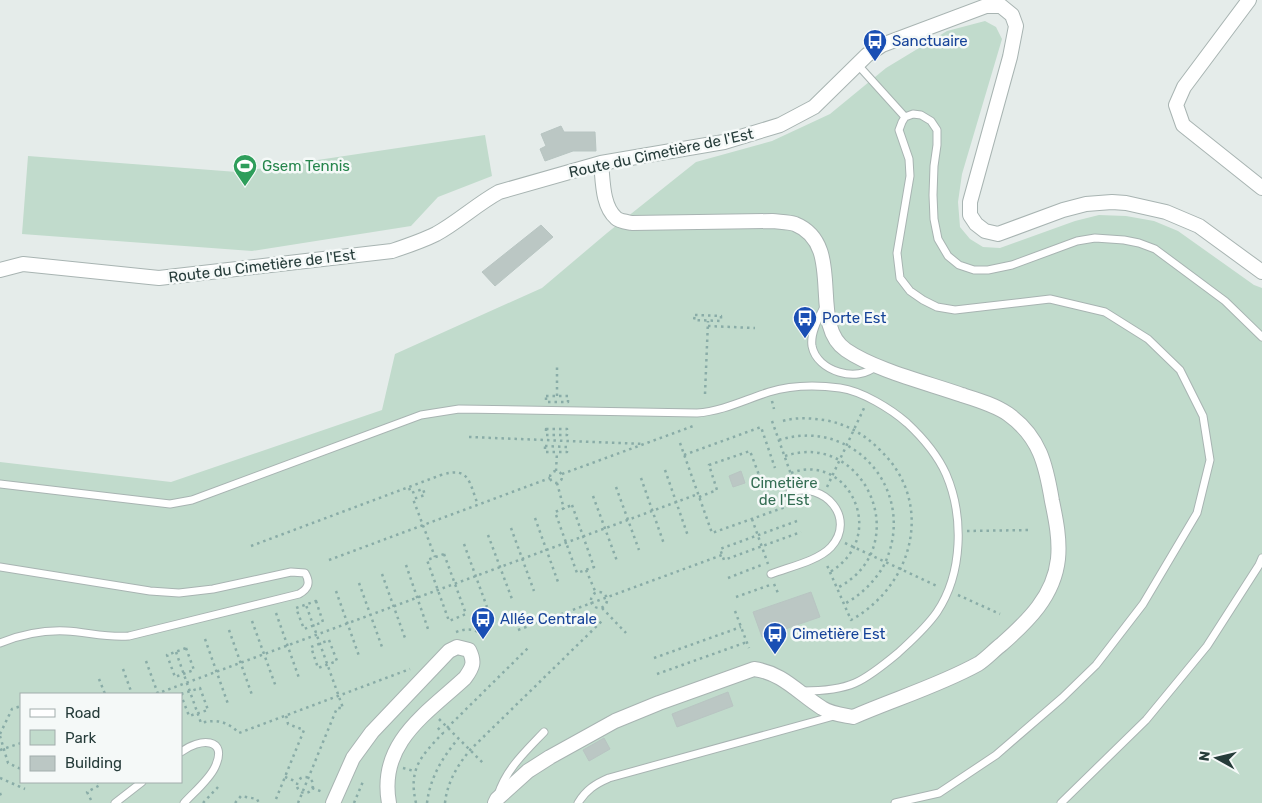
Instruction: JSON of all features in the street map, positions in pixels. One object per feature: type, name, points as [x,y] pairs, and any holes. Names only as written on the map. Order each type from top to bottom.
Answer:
[{"type":"street","points":[[1249,0],[1184,87],[1176,105],[1184,125],[1262,188]]},
{"type":"street","name":"Route du Cimetière de l'Est","points":[[0,270],[23,264],[159,278],[392,251],[438,233],[499,192],[601,163],[724,142],[780,125],[814,107],[867,55],[882,45],[986,6],[1001,6],[1012,15],[1016,26],[1010,57],[970,202],[970,215],[976,224],[985,232],[998,234],[1063,210],[1086,204],[1126,203],[1166,212],[1199,226],[1262,272]]},
{"type":"street","points":[[496,801],[528,772],[574,744],[638,711],[696,688],[754,669],[778,675],[824,710],[838,715],[853,717],[952,676],[980,662],[1037,610],[1050,588],[1058,559],[1058,528],[1046,469],[1037,444],[1023,425],[1007,413],[986,403],[876,366],[845,350],[831,329],[826,303],[826,273],[821,252],[808,232],[795,224],[772,221],[632,223],[616,219],[608,206],[601,163]]},
{"type":"street","points":[[333,803],[353,758],[380,722],[449,651],[457,647],[469,650],[474,661],[472,668],[465,678],[431,716],[403,736],[393,754],[387,775],[389,803]]},
{"type":"lane","points":[[858,64],[906,117]]},
{"type":"lane","points":[[895,803],[939,793],[996,756],[1096,665],[1143,604],[1197,513],[1210,460],[1203,416],[1180,370],[1148,340],[1105,312],[1050,299],[955,310],[937,307],[910,291],[900,278],[897,253],[910,176],[910,159],[900,130],[902,122],[906,117],[913,114],[921,115],[931,121],[937,130],[938,145],[934,166],[933,195],[934,219],[938,239],[948,256],[960,265],[974,270],[988,270],[1012,265],[1077,241],[1095,238],[1139,243],[1154,249],[1225,301],[1262,337]]},
{"type":"lane","points":[[826,303],[819,316],[813,336],[812,347],[818,359],[831,370],[846,373],[861,374],[870,371],[876,366]]},
{"type":"lane","points":[[0,484],[170,504],[192,500],[421,415],[439,411],[459,409],[710,412],[734,406],[769,392],[786,388],[805,386],[842,388],[869,398],[898,415],[926,442],[937,458],[946,473],[956,505],[958,531],[955,570],[938,610],[928,625],[887,662],[854,683],[823,690],[800,692]]},
{"type":"lane","points":[[771,574],[822,555],[832,546],[840,530],[839,519],[832,502],[823,494],[812,491],[794,491]]},
{"type":"lane","points":[[1062,803],[1146,720],[1208,646],[1262,558]]},
{"type":"lane","points":[[0,567],[150,591],[179,593],[213,589],[291,572],[305,573],[308,579],[306,590],[299,594],[129,636],[114,637],[48,631],[0,643]]},
{"type":"lane","points":[[578,803],[583,794],[595,784],[609,778],[838,715]]},
{"type":"lane","points":[[496,801],[501,785],[509,772],[544,732]]},
{"type":"lane","points":[[182,751],[195,743],[206,741],[214,745],[218,751],[218,760],[214,770],[184,803]]},
{"type":"lane","points":[[115,803],[141,783]]},
{"type":"path","points":[[694,315],[722,316],[721,321],[708,321],[694,320],[694,315]]},
{"type":"path","points":[[706,394],[708,321]]},
{"type":"path","points":[[708,326],[755,328]]},
{"type":"path","points":[[557,367],[557,396]]},
{"type":"path","points":[[823,494],[869,398]]},
{"type":"path","points":[[556,471],[562,474],[703,422],[707,419],[710,412]]},
{"type":"path","points":[[783,420],[796,418],[816,419],[842,424],[854,429],[887,456],[897,470],[907,493],[911,519],[911,539],[901,569],[888,590],[870,609],[851,620],[822,555]]},
{"type":"path","points":[[772,421],[785,456],[794,491]]},
{"type":"path","points":[[684,455],[760,427],[775,468]]},
{"type":"path","points":[[546,429],[567,429],[567,435],[557,435],[546,435],[546,429]]},
{"type":"path","points":[[557,435],[557,446]]},
{"type":"path","points":[[779,440],[790,436],[811,436],[830,438],[846,446],[862,455],[877,471],[891,499],[894,527],[891,547],[885,562],[868,586],[844,604]]},
{"type":"path","points":[[469,437],[644,444]]},
{"type":"path","points":[[680,443],[712,533],[791,505]]},
{"type":"path","points":[[545,446],[567,446],[567,452],[557,452],[545,452],[545,446]]},
{"type":"path","points":[[160,693],[628,520],[717,490],[709,465],[750,451],[758,475]]},
{"type":"path","points":[[556,471],[557,452]]},
{"type":"path","points":[[785,456],[795,453],[813,453],[839,461],[856,473],[872,495],[877,513],[877,526],[870,555],[860,572],[846,584],[837,588]]},
{"type":"path","points":[[664,470],[688,536]]},
{"type":"path","points":[[250,546],[456,471],[462,473],[468,480],[478,505]]},
{"type":"path","points":[[328,560],[550,478],[552,473],[556,471]]},
{"type":"path","points":[[557,483],[561,480],[562,474]]},
{"type":"path","points":[[550,478],[552,482],[557,483]]},
{"type":"path","points":[[640,478],[664,544]]},
{"type":"path","points":[[557,483],[564,509]]},
{"type":"path","points":[[616,487],[639,550]]},
{"type":"path","points":[[409,488],[411,493],[423,489],[425,494],[413,499],[435,557]]},
{"type":"path","points":[[593,496],[617,561]]},
{"type":"path","points":[[572,506],[584,537],[594,567],[577,573],[555,512],[572,506]]},
{"type":"path","points":[[535,518],[558,582]]},
{"type":"path","points":[[752,519],[778,593]]},
{"type":"path","points":[[797,521],[720,549],[722,555],[724,560],[801,532]]},
{"type":"path","points":[[511,528],[534,591]]},
{"type":"path","points":[[958,531],[1031,530]]},
{"type":"path","points":[[488,535],[512,599]]},
{"type":"path","points":[[836,539],[1000,614]]},
{"type":"path","points":[[464,544],[487,607]]},
{"type":"path","points":[[444,554],[455,584],[466,614],[448,621],[427,560],[444,554]]},
{"type":"path","points":[[518,630],[722,555]]},
{"type":"path","points":[[406,565],[428,629]]},
{"type":"path","points":[[586,570],[596,593]]},
{"type":"path","points":[[382,574],[405,638]]},
{"type":"path","points":[[359,584],[382,647]]},
{"type":"path","points":[[336,591],[359,656]]},
{"type":"path","points":[[602,608],[607,602],[606,598],[602,593],[596,593],[592,597],[592,603],[596,608],[602,608],[626,633]]},
{"type":"path","points":[[316,602],[323,622],[314,626],[304,629],[296,608],[316,602]]},
{"type":"path","points":[[298,803],[337,708],[343,708],[306,605]]},
{"type":"path","points":[[735,610],[749,648]]},
{"type":"path","points":[[276,613],[299,678]]},
{"type":"path","points":[[444,803],[450,782],[461,761],[470,750],[603,620]]},
{"type":"path","points":[[252,622],[276,687]]},
{"type":"path","points":[[654,658],[741,627]]},
{"type":"path","points":[[452,633],[465,629],[480,633]]},
{"type":"path","points":[[229,630],[252,695]]},
{"type":"path","points":[[205,639],[228,704]]},
{"type":"path","points":[[329,640],[337,662],[328,665],[318,668],[311,647],[329,640]]},
{"type":"path","points":[[657,674],[746,642]]},
{"type":"path","points":[[447,728],[530,646]]},
{"type":"path","points":[[186,648],[194,670],[175,677],[167,655],[176,652],[186,648]]},
{"type":"path","points":[[176,652],[201,723],[212,720],[222,721],[239,732],[413,668]]},
{"type":"path","points":[[146,661],[157,693]]},
{"type":"path","points":[[123,669],[132,693]]},
{"type":"path","points":[[99,679],[105,693]]},
{"type":"path","points":[[182,695],[200,688],[208,710],[189,716],[182,698]]},
{"type":"path","points":[[20,706],[12,709],[0,735],[2,749],[8,763],[20,769]]},
{"type":"path","points":[[276,799],[304,730],[288,724],[286,715]]},
{"type":"path","points":[[431,716],[447,728],[484,764]]},
{"type":"path","points":[[416,803],[414,771],[422,754],[443,733],[431,716]]},
{"type":"path","points":[[427,803],[433,777],[447,751],[458,739]]},
{"type":"path","points":[[2,749],[20,743]]},
{"type":"path","points":[[399,767],[414,771]]},
{"type":"path","points":[[285,777],[298,782]]},
{"type":"path","points":[[0,778],[25,789]]},
{"type":"path","points":[[301,778],[308,778],[313,783],[312,788],[307,793],[302,792],[297,787],[298,782],[301,778]]},
{"type":"path","points":[[354,803],[364,779]]},
{"type":"path","points":[[91,800],[87,792],[100,785],[99,783]]},
{"type":"path","points":[[204,803],[218,788]]},
{"type":"path","points":[[235,803],[242,796],[257,799],[259,803]]},
{"type":"green space","name":"Cimetière de l'Est","points":[[985,21],[996,27],[1002,39],[962,174],[958,202],[960,227],[970,239],[983,247],[1000,248],[1075,221],[1099,215],[1126,216],[1154,221],[1178,231],[1254,285],[1262,288],[1262,803],[0,803],[0,462],[171,482],[382,410],[395,354],[542,288],[696,162],[772,141],[830,114],[886,68],[947,31]]},
{"type":"green space","name":"Gsem Tennis","points":[[485,135],[492,176],[438,197],[411,226],[252,251],[22,234],[28,156],[237,172]]},
{"type":"building","points":[[561,126],[564,132],[595,132],[596,151],[573,151],[545,161],[540,149],[546,146],[541,134]]},
{"type":"building","points":[[541,225],[553,237],[495,286],[482,272]]},
{"type":"building","points":[[741,471],[745,483],[733,487],[729,476]]},
{"type":"building","points":[[811,592],[820,617],[762,637],[753,612]]},
{"type":"building","points":[[728,692],[733,706],[677,727],[672,714]]},
{"type":"building","points":[[604,738],[610,749],[589,761],[583,750]]},
{"type":"place","name":"Sanctuaire","points":[[875,62]]},
{"type":"place","name":"Gsem Tennis","points":[[245,187]]},
{"type":"place","name":"Porte Est","points":[[805,339]]},
{"type":"place","name":"Allée Centrale","points":[[483,640]]},
{"type":"place","name":"Cimetière Est","points":[[775,655]]}]
